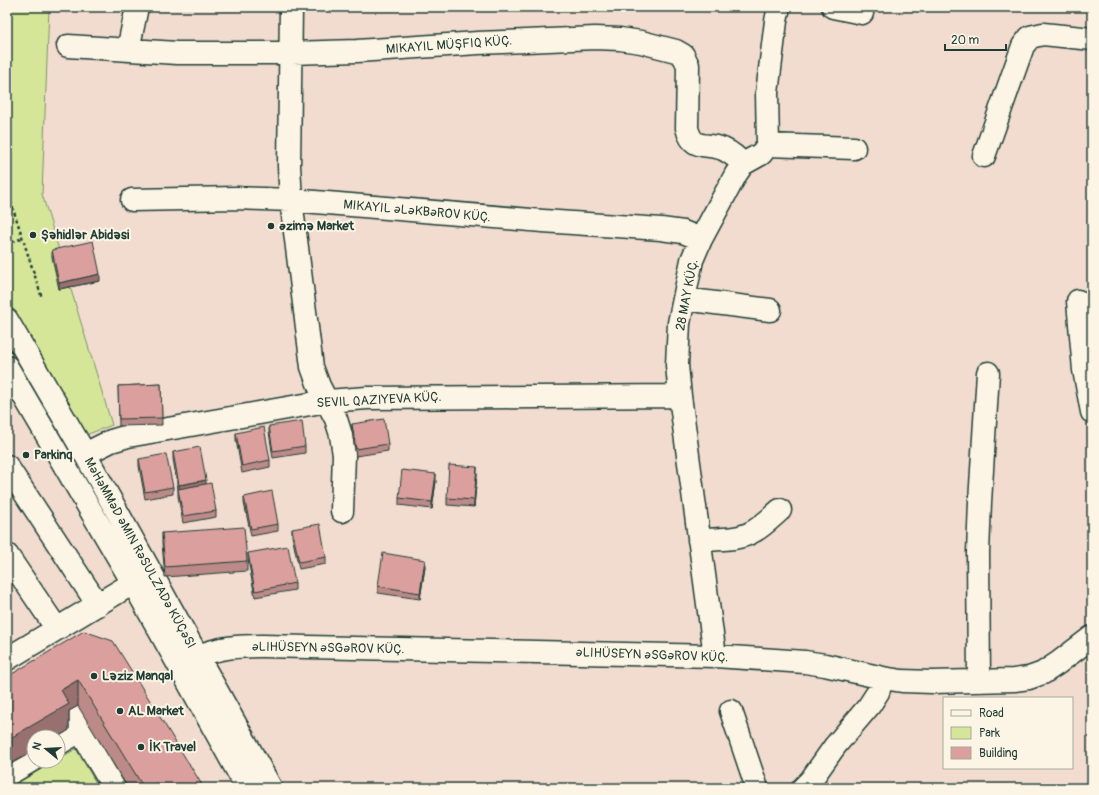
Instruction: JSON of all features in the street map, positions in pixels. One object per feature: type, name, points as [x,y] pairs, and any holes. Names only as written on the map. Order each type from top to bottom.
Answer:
[{"type":"street","points":[[128,50],[137,7]]},
{"type":"street","points":[[291,7],[291,200],[312,367],[319,386],[327,400],[342,435],[344,454],[342,511]]},
{"type":"street","points":[[779,7],[767,93],[768,145],[854,148]]},
{"type":"street","points":[[833,7],[862,13]]},
{"type":"street","points":[[984,156],[1023,46],[1030,38],[1043,34],[1092,39]]},
{"type":"street","points":[[68,46],[177,53],[291,53],[356,51],[478,43],[595,38],[641,42],[676,51],[683,55],[688,65],[687,128],[689,137],[697,144],[722,148],[731,153],[743,164]]},
{"type":"street","name":"28 MAY KÜÇ.","points":[[715,656],[680,396],[677,365],[679,323],[692,260],[701,239],[722,198],[743,164],[761,154],[768,145]]},
{"type":"street","points":[[132,200],[236,198],[291,200],[543,221],[661,229],[683,232],[701,239]]},
{"type":"street","points":[[684,299],[770,310]]},
{"type":"street","points":[[1078,301],[1084,370],[1092,412]]},
{"type":"street","name":"MƏHƏMMƏD ƏMIN RƏSULZADƏ KÜÇƏSI","points":[[7,320],[85,454],[271,788]]},
{"type":"street","points":[[9,376],[34,366]]},
{"type":"street","points":[[980,681],[978,553],[988,373]]},
{"type":"street","name":"MƏHƏMMƏD ƏMIN RƏSULZADƏ KÜÇƏSI","points":[[9,376],[133,583],[247,788]]},
{"type":"street","points":[[85,454],[128,436],[327,400],[367,398],[680,396]]},
{"type":"street","points":[[7,466],[98,605]]},
{"type":"street","points":[[699,540],[736,538],[746,535],[754,531],[780,510]]},
{"type":"street","points":[[7,555],[57,629]]},
{"type":"street","points":[[7,659],[133,583]]},
{"type":"street","name":"ƏLIHÜSEYN ƏSGƏROV KÜÇ.","points":[[180,668],[198,656],[219,649],[233,646],[262,646],[715,656],[825,664],[902,681],[932,682],[1014,680],[1029,678],[1043,673],[1058,664],[1092,637]]},
{"type":"street","points":[[30,646],[42,665]]},
{"type":"street","points":[[803,788],[811,780],[839,741],[870,706],[878,692],[883,678]]},
{"type":"street","points":[[731,711],[757,788]]},
{"type":"street","points":[[69,712],[114,788]]},
{"type":"street","points":[[66,739],[80,731]]},
{"type":"street","points":[[7,775],[26,764]]},
{"type":"path","points":[[7,190],[42,298]]},
{"type":"path","points":[[7,244],[23,238]]},
{"type":"green space","points":[[7,7],[49,7],[42,194],[112,425],[83,436],[7,303]]},
{"type":"green space","points":[[76,749],[99,788],[9,788],[41,769],[66,769],[66,755]]},
{"type":"building","points":[[93,241],[100,274],[59,283],[52,250]]},
{"type":"building","points":[[161,384],[162,418],[119,419],[118,386]]},
{"type":"building","points":[[384,419],[388,444],[356,449],[352,424]]},
{"type":"building","points":[[302,421],[305,446],[273,451],[269,426]]},
{"type":"building","points":[[264,427],[270,460],[242,466],[236,433]]},
{"type":"building","points":[[200,447],[206,480],[179,485],[173,452]]},
{"type":"building","points":[[166,454],[173,487],[145,492],[139,459]]},
{"type":"building","points":[[449,465],[477,467],[474,500],[447,498]]},
{"type":"building","points":[[402,470],[436,474],[432,502],[399,498]]},
{"type":"building","points":[[211,483],[216,511],[183,516],[178,489]]},
{"type":"building","points":[[272,491],[278,524],[251,529],[244,497]]},
{"type":"building","points":[[320,524],[326,557],[299,562],[292,529]]},
{"type":"building","points":[[244,527],[247,561],[165,567],[162,533]]},
{"type":"building","points":[[288,546],[295,583],[255,591],[248,553]]},
{"type":"building","points":[[383,553],[425,560],[420,593],[378,586]]},
{"type":"building","points":[[84,631],[113,641],[204,788],[161,788],[157,783],[149,788],[144,788],[78,680],[61,690],[69,704],[7,740],[7,677]]},
{"type":"place","name":"Əzimə Market","points":[[271,226]]},
{"type":"place","name":"Şəhidlər Abidəsi","points":[[33,235]]},
{"type":"place","name":"Parkinq","points":[[26,455]]},
{"type":"place","name":"Ləziz Manqal","points":[[94,676]]},
{"type":"place","name":"AL Market","points":[[120,711]]},
{"type":"place","name":"İK Travel","points":[[141,747]]}]
